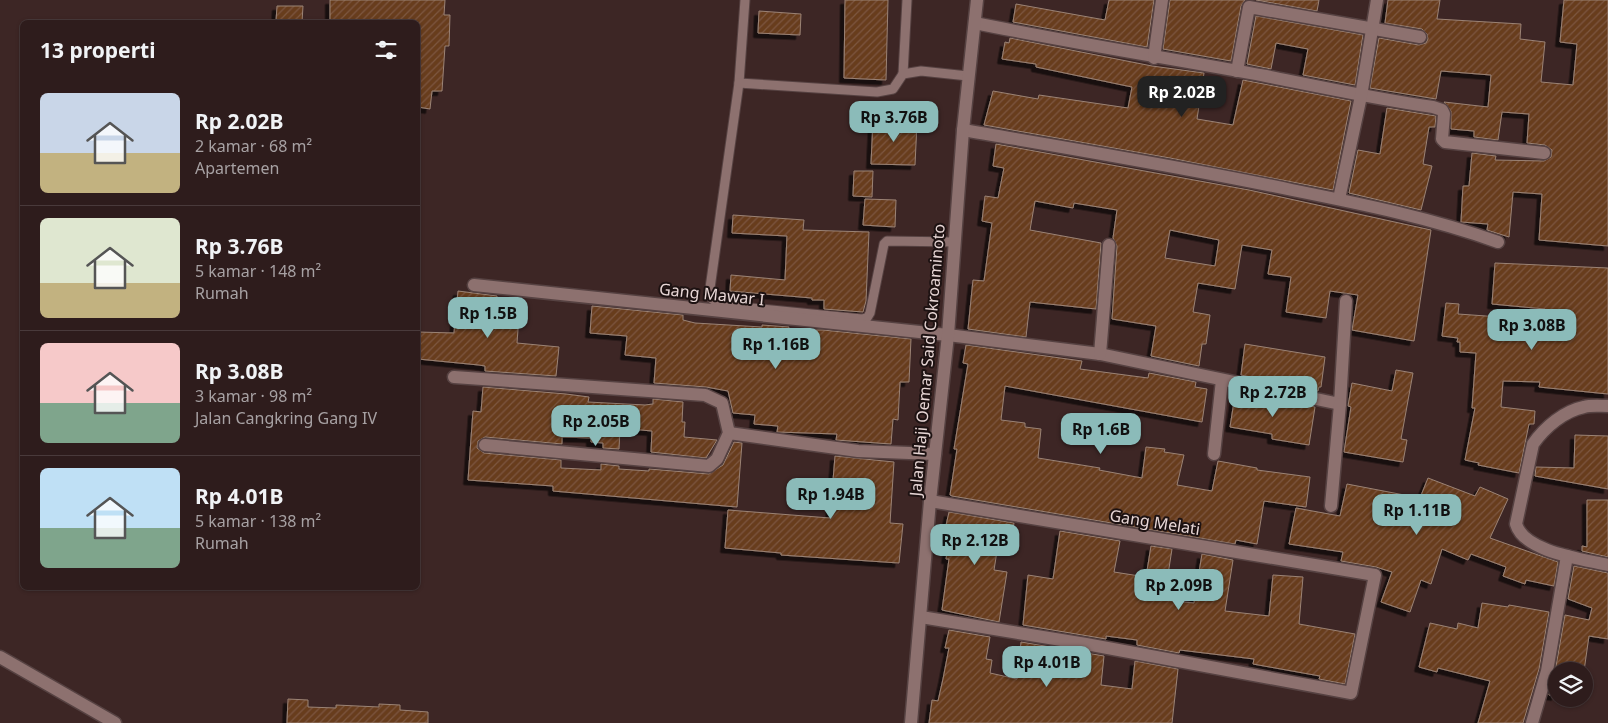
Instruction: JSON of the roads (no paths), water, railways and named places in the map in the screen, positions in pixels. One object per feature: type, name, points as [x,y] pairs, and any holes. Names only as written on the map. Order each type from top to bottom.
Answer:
[{"type":"street","name":"Jalan Haji Oemar Said Cokroaminoto","points":[[911,723],[922,617],[930,501],[948,335],[963,130],[977,0]]},
{"type":"street","points":[[1154,58],[1162,0]]},
{"type":"street","points":[[1339,200],[1361,96],[1377,0]]},
{"type":"street","points":[[1237,71],[1249,6],[1420,37]]},
{"type":"street","points":[[975,24],[1442,110],[1444,114],[1442,139],[1445,142],[1544,153]]},
{"type":"street","points":[[963,130],[1208,172],[1421,217],[1498,242]]},
{"type":"street","points":[[1100,354],[1109,245]]},
{"type":"street","name":"Gang Mawar I","points":[[474,284],[948,335],[1100,354],[1340,404]]},
{"type":"street","points":[[1331,506],[1346,302]]},
{"type":"street","points":[[454,377],[705,395],[722,403],[729,433],[716,459],[709,466],[485,445]]},
{"type":"street","points":[[1214,454],[1222,380]]},
{"type":"street","points":[[1608,406],[1584,407],[1551,423],[1533,444],[1517,516],[1519,533],[1530,543],[1567,556],[1608,565]]},
{"type":"street","points":[[729,433],[858,451],[935,454]]},
{"type":"street","name":"Gang Melati","points":[[922,617],[1078,642],[1351,693],[1375,575],[930,501]]},
{"type":"street","points":[[1532,723],[1548,671],[1567,556]]},
{"type":"street","points":[[0,657],[116,723]]},
{"type":"lane","points":[[745,0],[739,83],[710,288],[712,298],[720,305],[867,318],[870,313],[884,244],[887,241],[955,242]]},
{"type":"lane","points":[[739,83],[877,92],[893,89],[903,74],[907,0]]},
{"type":"lane","points":[[903,74],[921,71],[968,76]]}]
